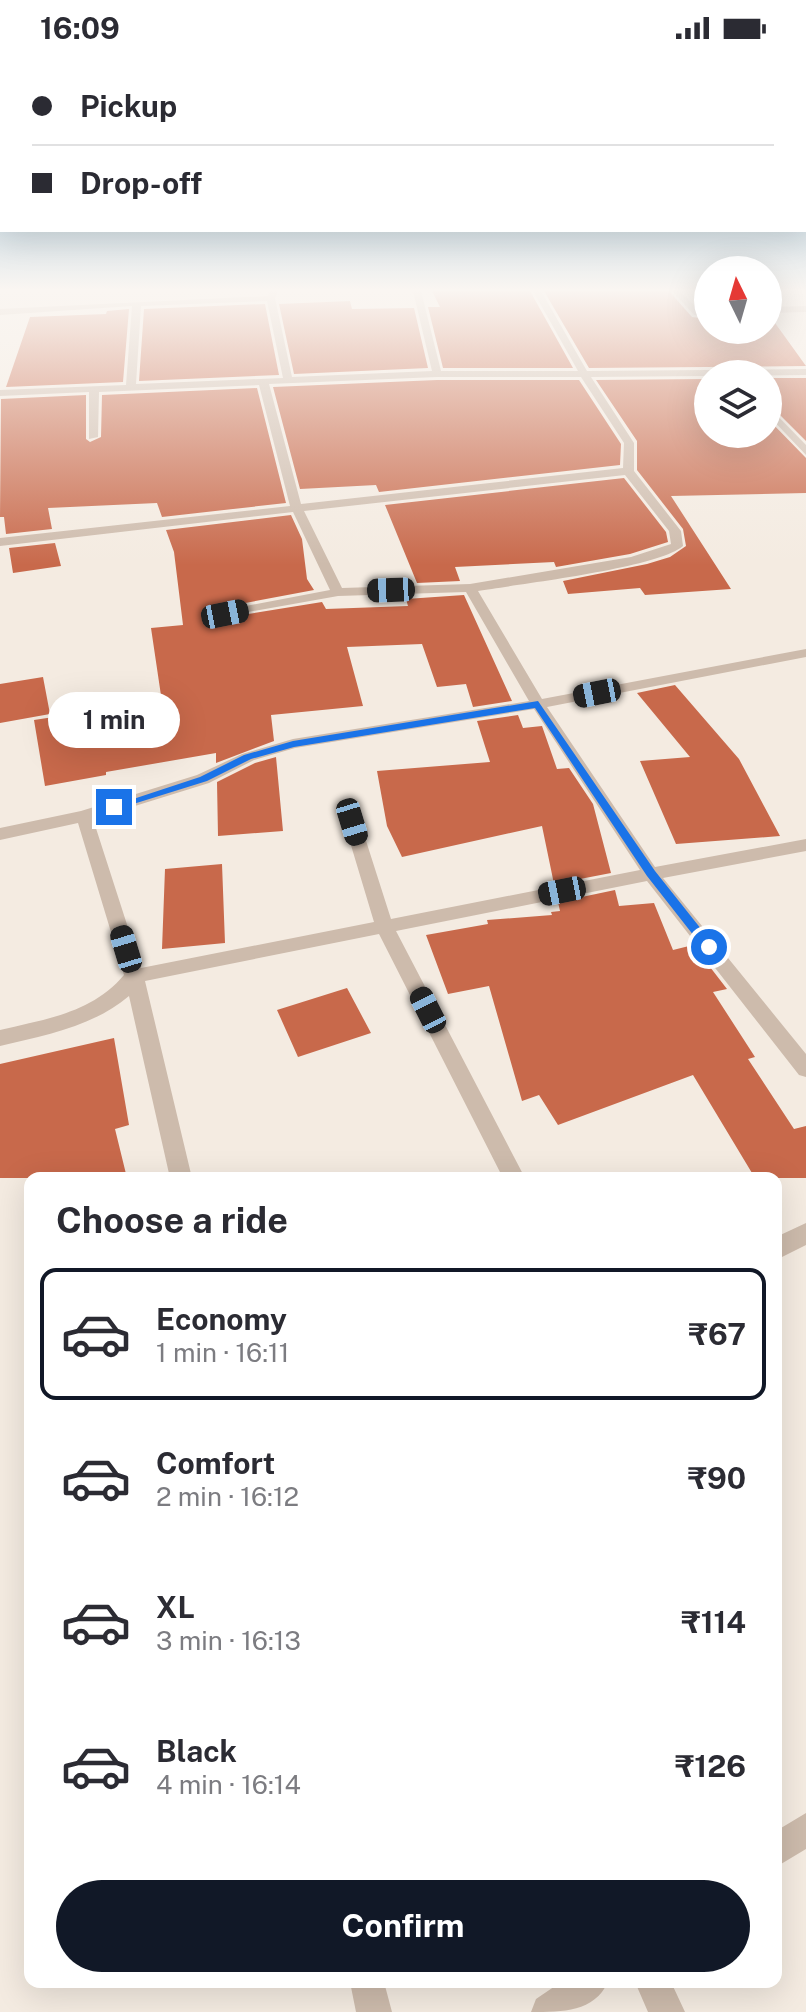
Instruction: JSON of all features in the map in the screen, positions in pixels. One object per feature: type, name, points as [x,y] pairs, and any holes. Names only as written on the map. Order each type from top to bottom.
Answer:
[{"type":"street","points":[[0,393],[213,382]]},
{"type":"street","points":[[264,382],[296,507],[338,592]]},
{"type":"street","points":[[225,614],[338,592],[470,588],[632,561],[677,546],[675,531],[628,471],[629,443],[589,382]]},
{"type":"street","points":[[93,437],[94,389]]},
{"type":"street","points":[[782,423],[802,442],[806,452]]},
{"type":"street","points":[[0,542],[628,471]]},
{"type":"street","points":[[470,588],[538,704],[651,874],[806,1069]]},
{"type":"street","points":[[0,834],[84,816],[203,779],[248,757],[293,744],[538,704],[806,653]]},
{"type":"street","points":[[84,816],[134,976],[180,1172]]},
{"type":"street","points":[[352,822],[384,925],[511,1172]]},
{"type":"street","points":[[0,1038],[97,1011],[113,1002],[134,976],[806,845]]},
{"type":"street","points":[[782,1246],[806,1233]]},
{"type":"street","points":[[782,1847],[806,1829]]},
{"type":"street","points":[[368,1988],[374,2012]]},
{"type":"street","points":[[549,2012],[583,1988]]},
{"type":"street","points":[[655,1988],[667,2012]]},
{"type":"building","points":[[8,382],[116,382],[6,387]]},
{"type":"building","points":[[384,382],[580,382],[621,444],[620,465],[379,492],[376,485],[300,489],[273,387]]},
{"type":"building","points":[[598,382],[694,382],[694,448],[782,448],[782,433],[806,458],[806,493],[671,496],[731,589],[645,595],[640,588],[568,594],[563,581],[647,564],[670,557],[686,546],[683,529],[637,470],[637,441]]},
{"type":"building","points":[[782,382],[806,382],[806,441],[782,417]]},
{"type":"building","points":[[257,388],[286,503],[162,517],[157,503],[48,508],[52,529],[6,534],[4,517],[0,517],[1,399],[86,395],[86,439],[90,442],[101,437],[102,395]]},
{"type":"building","points":[[624,478],[666,532],[668,542],[630,554],[556,567],[554,562],[455,567],[460,581],[417,583],[385,505]]},
{"type":"building","points":[[291,515],[302,539],[307,579],[314,590],[224,607],[215,613],[218,619],[322,602],[326,609],[408,606],[406,599],[464,595],[512,701],[473,707],[466,684],[437,687],[422,644],[347,647],[363,706],[271,715],[274,741],[216,763],[216,753],[45,786],[34,720],[80,713],[81,722],[163,709],[151,628],[183,625],[174,552],[166,530]]},
{"type":"building","points":[[55,543],[61,566],[13,573],[9,548]]},
{"type":"building","points":[[43,677],[50,714],[0,723],[0,684]]},
{"type":"building","points":[[675,685],[739,759],[780,836],[676,844],[640,761],[690,757],[637,693]]},
{"type":"building","points":[[518,715],[523,728],[542,726],[557,769],[569,768],[593,804],[611,873],[554,884],[542,826],[402,857],[387,826],[377,771],[490,762],[477,721]]},
{"type":"building","points":[[276,757],[283,831],[218,836],[217,782],[255,763]]},
{"type":"building","points":[[222,864],[225,943],[162,949],[165,869]]},
{"type":"building","points":[[615,890],[619,906],[654,903],[673,950],[693,945],[727,989],[713,992],[755,1057],[748,1059],[794,1129],[806,1126],[806,1178],[782,1178],[782,1172],[751,1172],[693,1075],[558,1125],[539,1095],[522,1101],[489,986],[448,994],[426,935],[488,924],[487,920],[552,915],[551,912],[560,911],[558,902]]},
{"type":"building","points":[[347,988],[371,1033],[298,1057],[277,1010]]},
{"type":"building","points":[[114,1038],[129,1125],[115,1129],[126,1172],[24,1172],[24,1178],[0,1178],[0,1064]]},
{"type":"route","points":[[114,807],[203,779],[248,757],[293,744],[538,704],[651,874],[709,947]]}]
